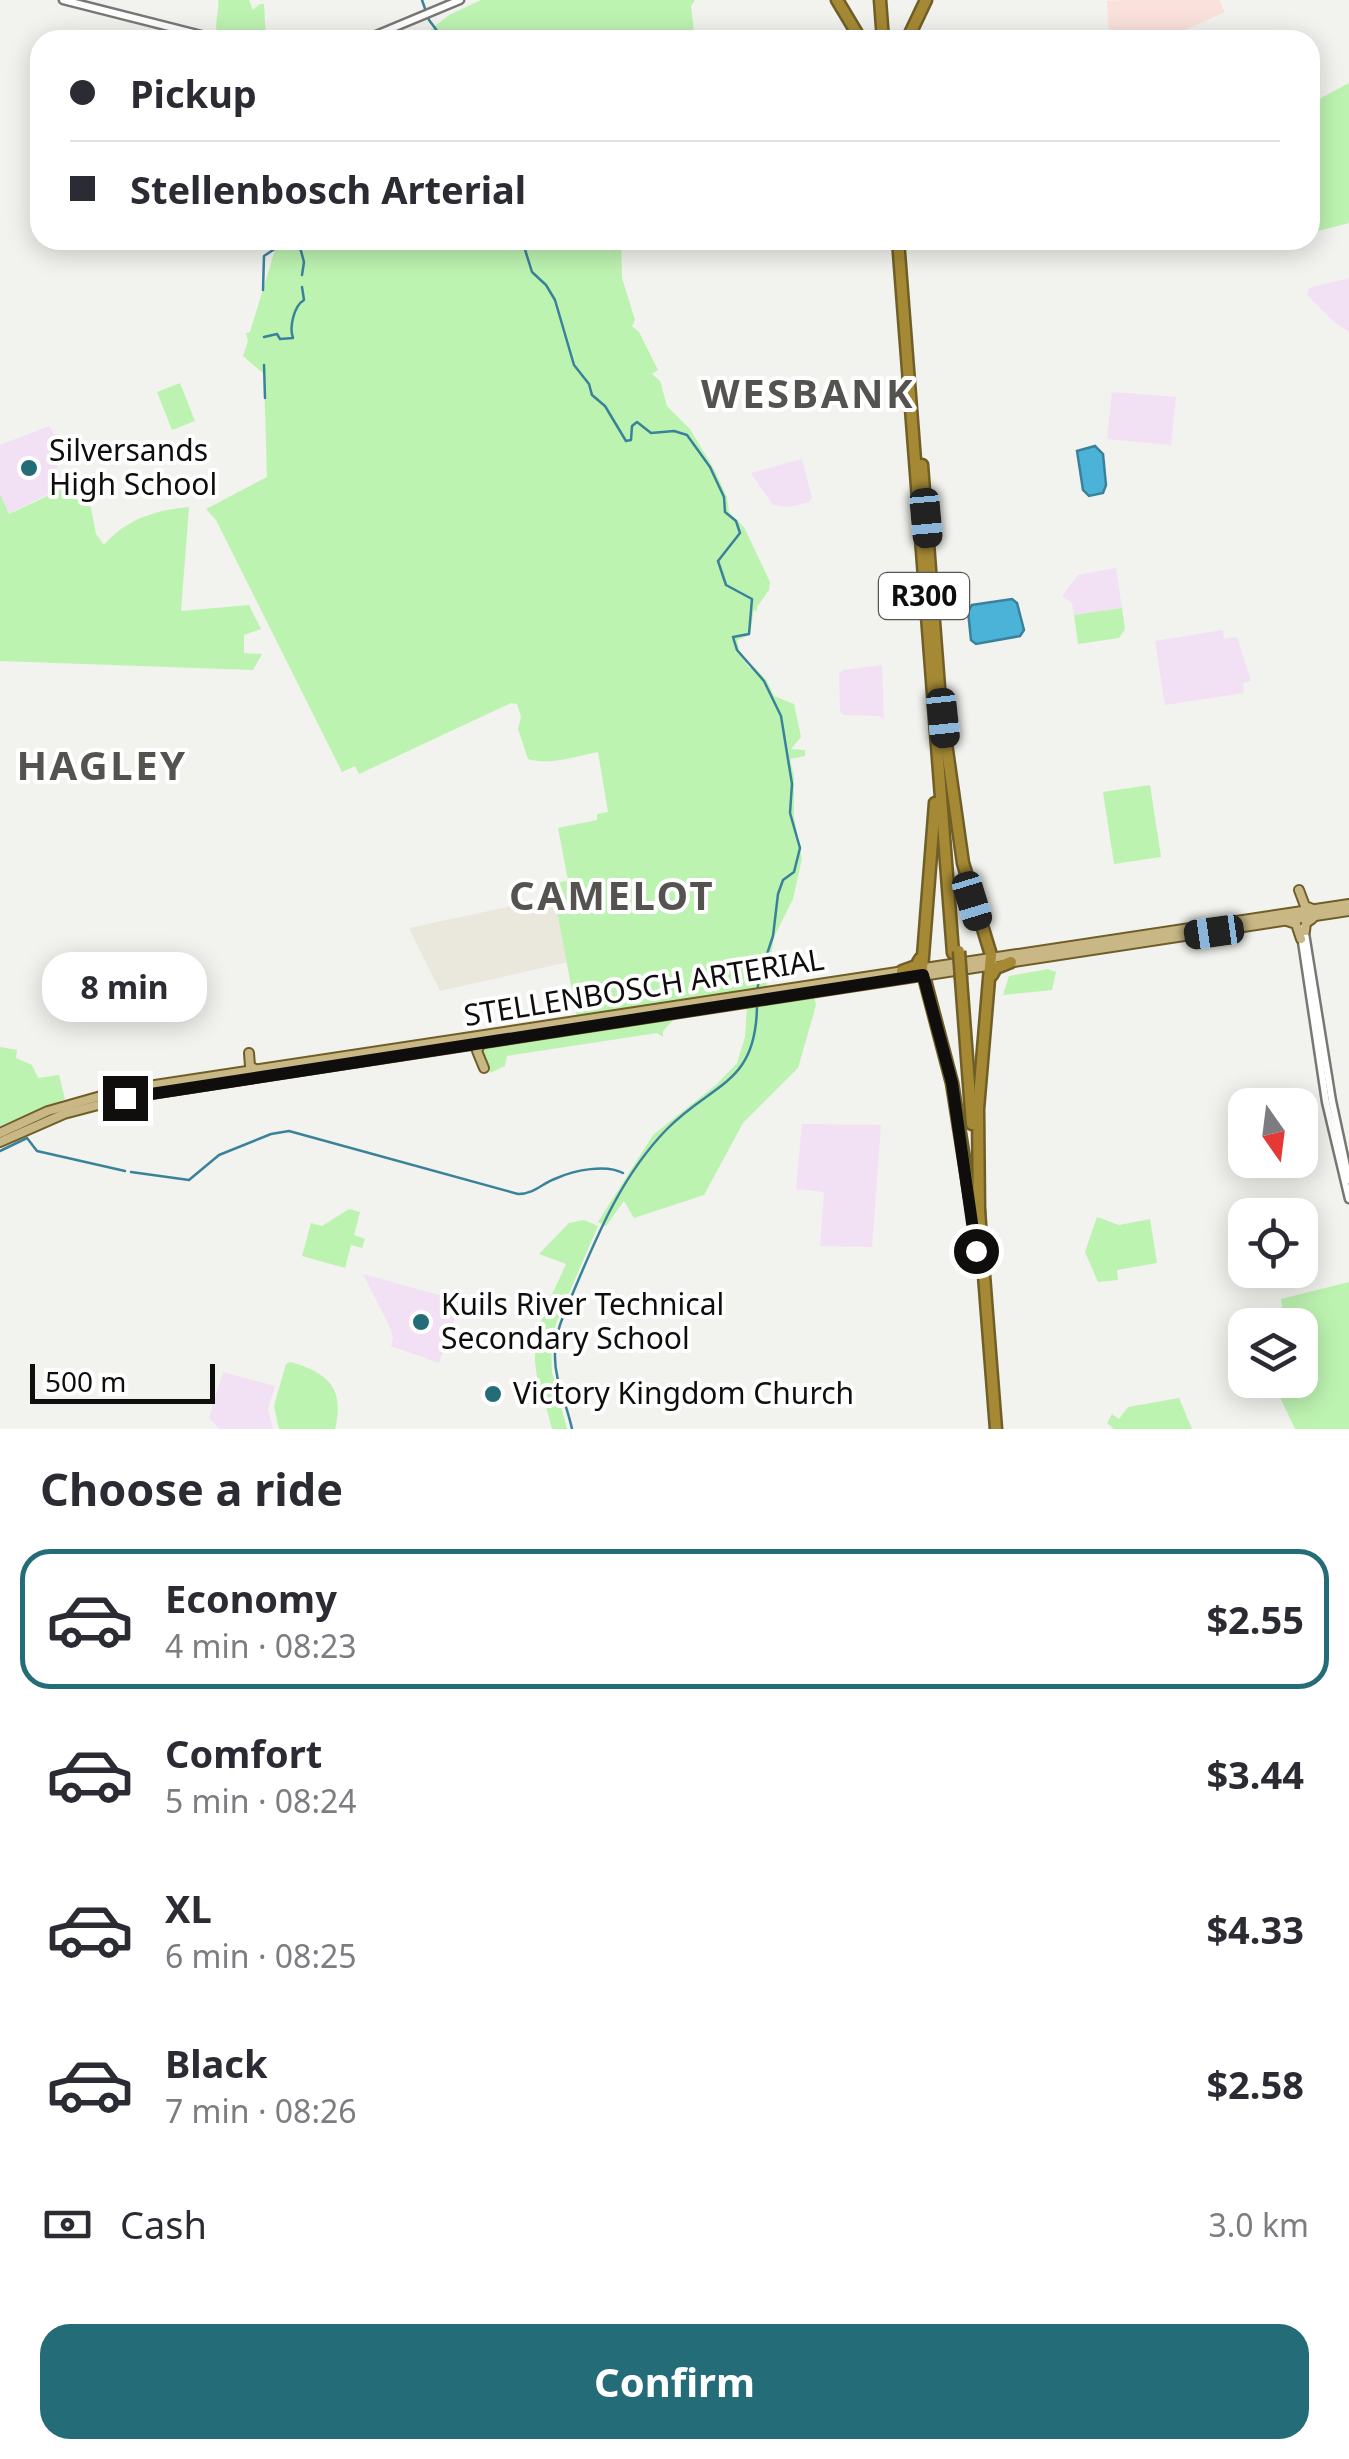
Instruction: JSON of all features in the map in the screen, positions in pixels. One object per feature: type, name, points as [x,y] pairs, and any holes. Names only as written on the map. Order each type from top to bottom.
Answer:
[{"type":"highway","points":[[837,0],[855,30]]},
{"type":"highway","points":[[883,0],[885,30]]},
{"type":"highway","points":[[912,30],[926,0]]},
{"type":"highway","name":"R300","points":[[902,250],[992,1429]]},
{"type":"highway","points":[[937,709],[936,804],[922,972],[950,1073],[976,1215]]},
{"type":"highway","points":[[937,709],[962,863],[991,962],[978,1110],[976,1215]]},
{"type":"highway","points":[[902,971],[917,965],[922,954]]},
{"type":"highway","points":[[991,982],[996,968],[1011,962]]},
{"type":"main road","points":[[63,0],[182,30]]},
{"type":"main road","points":[[391,30],[460,0]]},
{"type":"main road","points":[[1299,890],[1305,906],[1316,909]]},
{"type":"main road","name":"STELLENBOSCH ARTERIAL","points":[[991,962],[1287,921],[1316,909],[1349,904]]},
{"type":"main road","name":"STELLENBOSCH ARTERIAL","points":[[765,996],[1241,920],[1349,912]]},
{"type":"main road","points":[[1300,915],[1326,1102],[1349,1199]]},
{"type":"main road","points":[[1303,935],[1308,922],[1326,915]]},
{"type":"main road","points":[[1287,921],[1296,924],[1303,935],[1349,1180]]},
{"type":"main road","name":"STELLENBOSCH ARTERIAL","points":[[0,1142],[64,1114],[125,1098],[484,1043],[902,971],[922,972]]},
{"type":"main road","name":"STELLENBOSCH ARTERIAL","points":[[0,1132],[48,1111],[103,1094],[748,999]]},
{"type":"main road","points":[[484,1043],[476,1051],[484,1068]]},
{"type":"main road","points":[[249,1053],[250,1066],[255,1070]]},
{"type":"shaded area","points":[[1219,0],[1225,12],[1185,30],[1108,30],[1107,1]]},
{"type":"shaded area","points":[[1349,278],[1349,332],[1307,295],[1309,288]]},
{"type":"shaded area","points":[[1112,392],[1176,397],[1171,445],[1107,439]]},
{"type":"shaded area","name":"Silversands High School","points":[[49,426],[56,437],[50,441],[63,487],[8,514],[0,494],[0,445]]},
{"type":"shaded area","points":[[802,459],[812,498],[789,507],[773,505],[751,473]]},
{"type":"shaded area","points":[[1116,568],[1122,608],[1074,615],[1072,603],[1062,596],[1078,575]]},
{"type":"shaded area","points":[[1223,630],[1224,639],[1237,637],[1251,681],[1243,683],[1244,693],[1165,705],[1155,641]]},
{"type":"shaded area","points":[[882,665],[884,719],[843,715],[839,674],[843,670]]},
{"type":"shaded area","points":[[554,897],[568,962],[440,991],[409,928]]},
{"type":"shaded area","points":[[802,1124],[881,1125],[872,1247],[820,1246],[824,1192],[796,1189]]},
{"type":"shaded area","name":"Kuils River Technical Secondary School","points":[[363,1274],[461,1301],[439,1363],[391,1346],[389,1325]]},
{"type":"shaded area","points":[[223,1372],[275,1386],[268,1409],[273,1429],[220,1429],[209,1418]]},
{"type":"green space","points":[[218,0],[249,0],[253,10],[264,4],[265,30],[217,30]]},
{"type":"green space","points":[[481,0],[695,0],[691,6],[694,30],[430,30],[449,15]]},
{"type":"green space","points":[[1349,83],[1349,223],[1320,230],[1320,99]]},
{"type":"green space","points":[[275,250],[621,250],[622,278],[635,320],[632,326],[658,370],[652,374],[660,381],[667,406],[690,429],[715,471],[729,512],[744,527],[770,582],[757,612],[754,609],[750,635],[737,640],[740,653],[749,668],[754,667],[767,681],[774,696],[794,704],[801,737],[791,749],[805,750],[805,756],[790,759],[802,859],[793,899],[774,937],[766,989],[577,1017],[552,885],[568,880],[558,828],[597,820],[597,814],[608,812],[598,752],[554,761],[528,759],[518,729],[521,717],[517,704],[511,703],[359,774],[355,766],[342,772],[216,520],[206,509],[267,477],[264,374],[243,356],[248,341],[246,333],[250,332]]},
{"type":"green space","points":[[180,383],[195,421],[172,430],[157,392]]},
{"type":"green space","points":[[69,486],[90,503],[96,534],[104,545],[142,517],[189,507],[181,611],[249,605],[261,629],[244,635],[244,653],[262,654],[253,670],[0,661],[0,494],[9,514]]},
{"type":"green space","points":[[1122,608],[1125,629],[1119,638],[1078,644],[1074,615]]},
{"type":"green space","points":[[1150,785],[1161,857],[1114,864],[1103,792]]},
{"type":"green space","points":[[1048,969],[1056,972],[1052,990],[1003,995],[1009,976]]},
{"type":"green space","points":[[814,996],[816,1005],[798,1068],[743,1123],[704,1195],[634,1218],[624,1201],[606,1226],[598,1222],[653,1135],[737,1063],[745,1037],[747,1006]]},
{"type":"green space","points":[[677,1016],[663,1031],[663,1037],[657,1033],[507,1056],[505,1066],[490,1073],[479,1053],[483,1046]]},
{"type":"green space","points":[[0,1047],[17,1050],[16,1058],[32,1065],[38,1078],[59,1075],[65,1099],[0,1126]]},
{"type":"green space","points":[[349,1209],[360,1212],[354,1235],[365,1239],[362,1248],[351,1245],[345,1268],[302,1256],[311,1223],[322,1226]]},
{"type":"green space","points":[[1097,1217],[1119,1225],[1150,1219],[1157,1263],[1117,1270],[1118,1280],[1098,1282],[1085,1252]]},
{"type":"green space","points":[[584,1220],[598,1226],[551,1343],[552,1372],[567,1429],[552,1429],[537,1376],[536,1346],[542,1317],[566,1264],[539,1254],[569,1223]]},
{"type":"green space","points":[[1349,1282],[1349,1429],[1295,1429],[1280,1398],[1318,1398],[1318,1308],[1282,1308],[1281,1299]]},
{"type":"green space","points":[[286,1364],[314,1371],[330,1384],[338,1403],[335,1429],[279,1429],[274,1406]]},
{"type":"green space","points":[[1179,1398],[1192,1429],[1114,1429],[1107,1423],[1112,1414],[1119,1419],[1128,1407]]},
{"type":"water","points":[[1095,446],[1103,454],[1106,485],[1103,493],[1089,496],[1083,490],[1077,451]]},
{"type":"water","points":[[1012,599],[1017,603],[1024,630],[1020,636],[976,644],[971,640],[968,611],[972,605]]},
{"type":"waterway","points":[[422,0],[436,30]]},
{"type":"waterway","points":[[263,290],[264,256],[273,250]]},
{"type":"waterway","points":[[301,250],[302,275]]},
{"type":"waterway","points":[[525,250],[532,272],[555,300],[574,365],[626,441],[631,440],[632,426],[637,422],[651,433],[674,431],[687,435],[710,467],[724,497],[725,512],[736,521],[740,533],[718,561],[726,585],[752,599],[749,634],[733,637],[737,650],[764,681],[781,716],[792,784],[790,813],[800,848],[794,872],[783,880],[778,894],[773,936],[757,993]]},
{"type":"waterway","points":[[264,337],[277,334],[280,339],[293,338],[293,317],[304,300],[302,287]]},
{"type":"waterway","points":[[264,365],[265,398]]},
{"type":"waterway","points":[[572,1429],[555,1364],[555,1345],[593,1245],[625,1184],[651,1146],[740,1067],[755,1032],[757,1006]]},
{"type":"waterway","points":[[131,1172],[189,1180],[219,1155],[289,1131],[518,1194],[581,1171],[608,1169],[623,1173]]},
{"type":"waterway","points":[[0,1151],[27,1138],[37,1151],[125,1171]]},
{"type":"place","name":"Silversands High School","points":[[29,468]]},
{"type":"place","name":"Kuils River Technical Secondary School","points":[[421,1322]]},
{"type":"place","name":"Victory Kingdom Church","points":[[493,1394]]},
{"type":"district","name":"WESBANK","points":[[808,394]]},
{"type":"district","name":"HAGLEY","points":[[102,766]]},
{"type":"district","name":"CAMELOT","points":[[612,896]]},
{"type":"route","points":[[125,1098],[923,975],[952,1083],[976,1251]]}]
